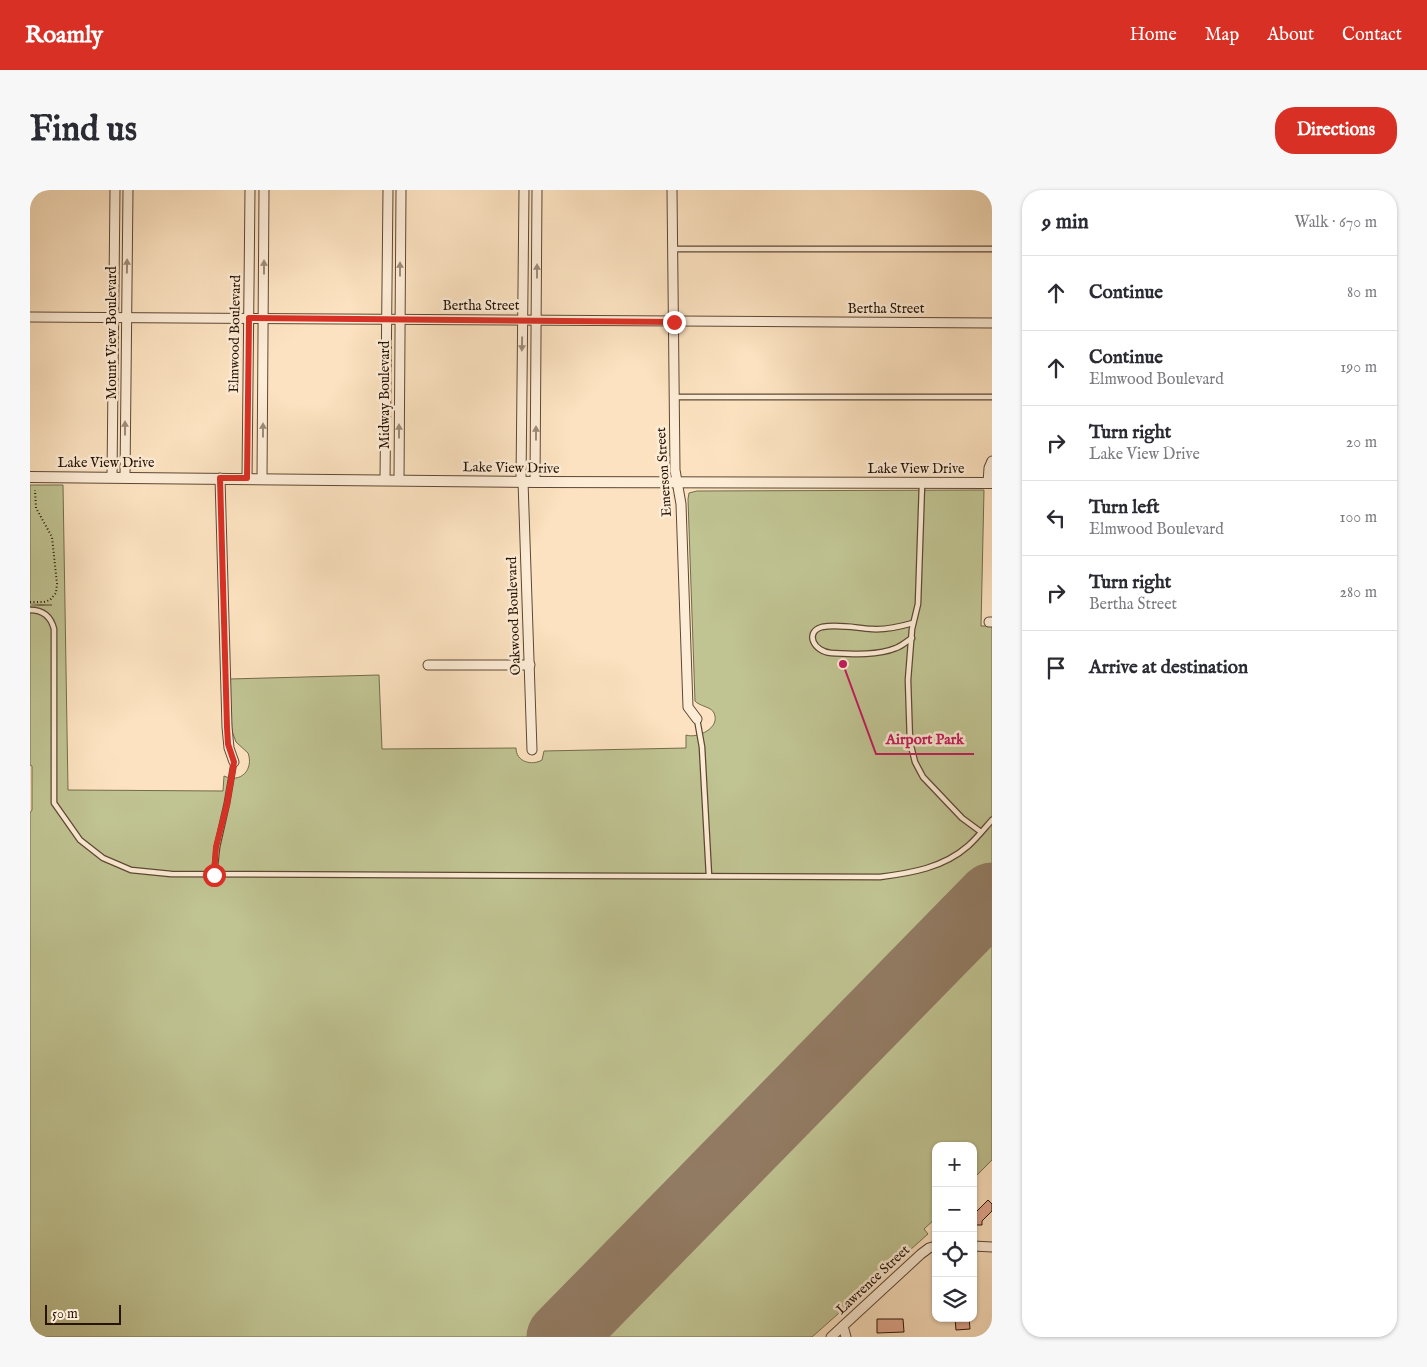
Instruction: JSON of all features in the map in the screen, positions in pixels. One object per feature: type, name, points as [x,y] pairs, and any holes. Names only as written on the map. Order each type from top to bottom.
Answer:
[{"type":"street","name":"Mount View Boulevard","points":[[112,477],[115,190]]},
{"type":"street","name":"Mount View Boulevard","points":[[125,477],[128,190]]},
{"type":"street","name":"Elmwood Boulevard","points":[[247,478],[250,190]]},
{"type":"street","name":"Elmwood Boulevard","points":[[262,479],[264,190]]},
{"type":"street","name":"Midway Boulevard","points":[[385,480],[388,190]]},
{"type":"street","name":"Midway Boulevard","points":[[399,480],[401,190]]},
{"type":"street","name":"Oakwood Boulevard","points":[[524,190],[522,481],[532,750]]},
{"type":"street","points":[[535,482],[538,190]]},
{"type":"street","name":"Emerson Street","points":[[672,190],[675,470],[681,504],[688,707],[697,719]]},
{"type":"street","name":"Bertha Street","points":[[30,317],[992,323]]},
{"type":"street","points":[[990,483],[989,468],[992,461]]},
{"type":"street","name":"Lake View Drive","points":[[30,477],[678,483],[990,483]]},
{"type":"street","points":[[220,478],[227,727],[228,744],[234,762]]},
{"type":"street","points":[[428,665],[530,665]]},
{"type":"street","points":[[977,1246],[992,1247]]},
{"type":"street","name":"Lawrence Street","points":[[831,1337],[921,1254],[932,1248]]},
{"type":"street","points":[[843,1326],[846,1337]]},
{"type":"lane","points":[[672,249],[992,249]]},
{"type":"lane","points":[[675,397],[992,397]]},
{"type":"lane","points":[[922,482],[918,604],[913,623],[908,680],[910,742],[915,762],[923,777],[962,818],[981,832]]},
{"type":"lane","points":[[30,610],[44,613],[52,621],[54,630],[54,803],[80,840],[103,858],[131,870],[171,874],[214,875],[880,877],[912,873],[941,863],[967,847],[992,820]]},
{"type":"lane","points":[[912,638],[890,650],[836,653],[821,651],[814,644],[813,638],[815,632],[822,627],[883,629],[913,623]]},
{"type":"lane","points":[[697,719],[702,747],[709,876]]},
{"type":"lane","points":[[214,875],[216,847],[227,804],[234,762]]},
{"type":"path","points":[[30,602],[50,600],[55,594],[57,584],[52,537],[36,508],[35,490]]},
{"type":"green space","points":[[30,485],[63,485],[68,790],[223,791],[224,776],[236,778],[241,776],[245,774],[249,764],[248,753],[236,742],[232,731],[229,679],[379,675],[382,749],[516,748],[522,760],[534,763],[542,760],[544,751],[686,748],[686,735],[702,734],[711,728],[715,718],[713,711],[695,701],[689,493],[697,491],[984,490],[981,626],[992,626],[992,870],[532,1337],[40,1337],[30,1328],[30,813],[32,810],[32,766],[30,765],[30,606],[52,605],[30,604]]},
{"type":"green space","points":[[992,932],[992,1160],[977,1175],[977,1142],[932,1142],[932,1222],[924,1229],[928,1234],[812,1337],[596,1337]]},
{"type":"building","points":[[988,1200],[992,1204],[992,1211],[982,1221],[982,1225],[977,1225],[977,1211]]},
{"type":"building","points":[[877,1319],[903,1319],[904,1332],[877,1333]]},
{"type":"building","points":[[955,1322],[969,1322],[970,1329],[956,1330]]},
{"type":"runway","points":[[561,1337],[992,897]]},
{"type":"place","name":"Airport Park","points":[[843,664]]},
{"type":"route","points":[[214,875],[216,847],[227,804],[234,762],[228,744],[227,727],[220,478],[247,478],[249,318],[674,322]]}]
